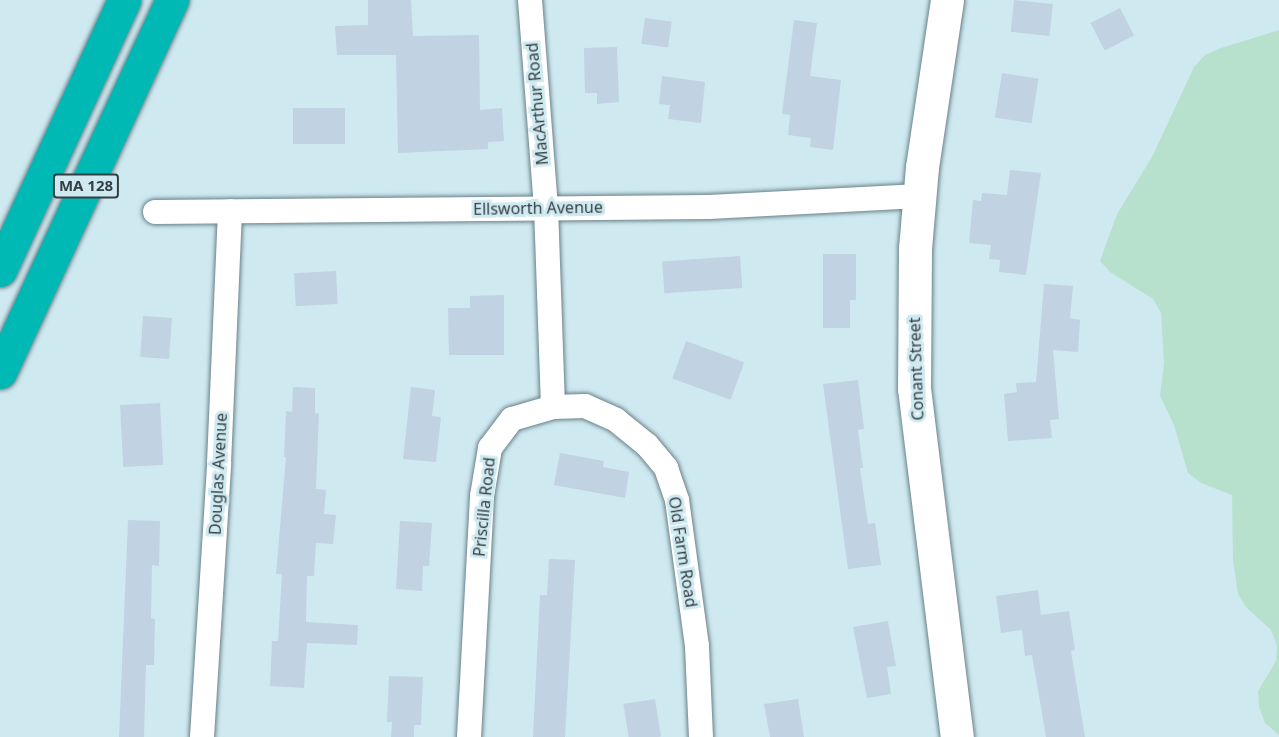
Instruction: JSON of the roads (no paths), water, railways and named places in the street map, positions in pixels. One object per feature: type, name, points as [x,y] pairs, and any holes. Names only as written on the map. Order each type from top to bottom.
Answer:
[{"type":"highway","name":"MA 128","points":[[0,270],[124,0]]},
{"type":"highway","name":"MA 128","points":[[0,372],[172,0]]},
{"type":"main road","name":"Conant Street","points":[[947,0],[924,145],[915,248],[914,388],[957,737]]},
{"type":"street","name":"MacArthur Road","points":[[530,0],[546,208]]},
{"type":"street","name":"Ellsworth Avenue","points":[[155,212],[709,207],[920,196]]},
{"type":"street","points":[[546,208],[553,407]]},
{"type":"street","name":"Douglas Avenue","points":[[202,737],[219,463],[230,211]]},
{"type":"street","name":"Old Farm Road","points":[[553,407],[585,406],[615,420],[647,445],[666,468],[677,501],[697,646],[701,737]]},
{"type":"street","name":"Priscilla Road","points":[[469,737],[482,496],[490,448],[512,419],[553,407]]}]
